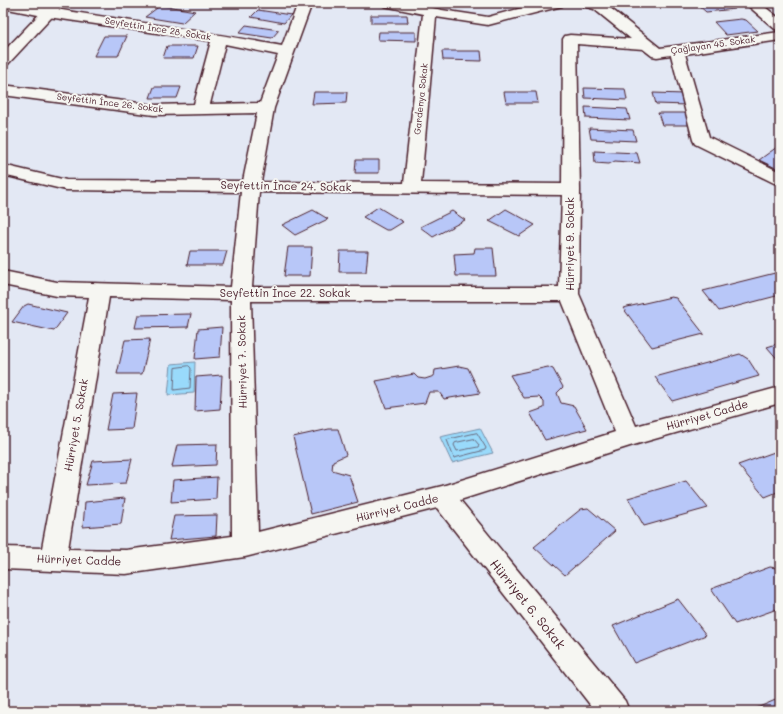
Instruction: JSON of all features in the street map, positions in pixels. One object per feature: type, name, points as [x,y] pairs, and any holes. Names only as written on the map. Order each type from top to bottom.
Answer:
[{"type":"street","name":"Hürriyet 7. Sokak","points":[[245,546],[241,294],[251,186],[266,108],[305,3]]},
{"type":"street","points":[[390,3],[440,14],[488,21],[557,3]]},
{"type":"street","points":[[588,3],[599,6],[648,45]]},
{"type":"street","points":[[752,3],[780,26]]},
{"type":"street","name":"Seyfettin İnce 28. Sokak","points":[[3,4],[53,8],[219,38],[201,109]]},
{"type":"street","points":[[3,61],[53,8]]},
{"type":"street","name":"Gardenya Sokak","points":[[412,188],[430,11]]},
{"type":"street","name":"Çağlayan 45. Sokak","points":[[648,45],[657,53],[780,36]]},
{"type":"street","points":[[219,38],[287,52]]},
{"type":"street","name":"Hürriyet 9. Sokak","points":[[629,437],[569,294],[571,190],[570,39],[648,45]]},
{"type":"street","points":[[678,50],[701,140],[780,179]]},
{"type":"street","name":"Seyfettin İnce 26. Sokak","points":[[3,90],[154,110],[266,108]]},
{"type":"street","name":"Seyfettin İnce 24. Sokak","points":[[3,170],[66,184],[571,190]]},
{"type":"street","name":"Seyfettin İnce 22. Sokak","points":[[3,278],[57,289],[241,294],[569,294]]},
{"type":"street","name":"Hürriyet 5. Sokak","points":[[53,560],[100,290]]},
{"type":"street","name":"Hürriyet Cadde","points":[[3,558],[126,562],[245,546],[442,496],[629,437],[780,394]]},
{"type":"street","name":"Hürriyet 6. Sokak","points":[[442,496],[614,711]]},
{"type":"water","points":[[195,362],[194,393],[168,395],[171,364]]},
{"type":"water","points":[[480,428],[493,453],[452,463],[440,437]]},
{"type":"building","points":[[263,3],[296,3],[292,7]]},
{"type":"building","points":[[696,3],[729,3],[735,9],[706,12]]},
{"type":"building","points":[[161,5],[195,11],[182,23],[145,17]]},
{"type":"building","points":[[258,10],[291,15],[284,23],[251,17]]},
{"type":"building","points":[[371,15],[407,15],[408,23],[371,23]]},
{"type":"building","points":[[741,19],[746,20],[758,31],[726,35],[714,22]]},
{"type":"building","points":[[246,25],[279,30],[272,38],[239,33]]},
{"type":"building","points":[[379,32],[416,32],[416,41],[378,40]]},
{"type":"building","points":[[104,36],[127,36],[118,56],[94,56]]},
{"type":"building","points":[[167,46],[198,46],[194,58],[163,58]]},
{"type":"building","points":[[442,51],[481,51],[482,61],[443,60]]},
{"type":"building","points":[[154,87],[181,87],[177,98],[150,98]]},
{"type":"building","points":[[584,88],[625,89],[627,100],[585,98]]},
{"type":"building","points":[[314,92],[347,92],[346,103],[312,104]]},
{"type":"building","points":[[504,92],[536,92],[538,103],[506,103]]},
{"type":"building","points":[[653,93],[685,94],[688,105],[656,104]]},
{"type":"building","points":[[585,107],[627,109],[630,120],[586,118]]},
{"type":"building","points":[[658,113],[690,113],[696,125],[662,125]]},
{"type":"building","points":[[589,128],[633,130],[636,141],[591,139]]},
{"type":"building","points":[[777,147],[780,149],[780,170],[759,160]]},
{"type":"building","points":[[594,151],[637,153],[640,163],[615,161],[609,164],[595,163]]},
{"type":"building","points":[[356,160],[379,160],[379,173],[355,173]]},
{"type":"building","points":[[378,207],[403,222],[390,230],[386,230],[363,217]]},
{"type":"building","points":[[506,209],[535,225],[519,236],[489,221]]},
{"type":"building","points":[[313,210],[328,219],[295,235],[282,225]]},
{"type":"building","points":[[452,211],[465,220],[433,237],[420,227]]},
{"type":"building","points":[[288,247],[312,247],[310,276],[284,276]]},
{"type":"building","points":[[475,248],[493,248],[496,276],[456,276],[454,254],[474,253]]},
{"type":"building","points":[[190,251],[227,251],[223,265],[187,265]]},
{"type":"building","points":[[340,251],[368,251],[366,272],[339,272]]},
{"type":"building","points":[[779,272],[780,295],[719,311],[703,291]]},
{"type":"building","points":[[671,297],[676,298],[704,334],[652,347],[623,308]]},
{"type":"building","points":[[28,304],[67,313],[54,331],[12,322],[24,306]]},
{"type":"building","points":[[191,314],[188,327],[135,328],[138,315]]},
{"type":"building","points":[[222,327],[220,357],[195,359],[198,329]]},
{"type":"building","points":[[150,339],[142,374],[117,374],[125,340]]},
{"type":"building","points":[[780,343],[780,362],[767,347]]},
{"type":"building","points":[[740,354],[748,359],[759,376],[672,401],[655,377]]},
{"type":"building","points":[[459,366],[468,368],[480,393],[444,399],[439,392],[429,392],[425,403],[386,408],[376,381],[414,374],[418,378],[425,379],[434,376],[435,370]]},
{"type":"building","points":[[548,367],[553,369],[563,387],[557,393],[561,403],[574,406],[587,429],[545,440],[530,413],[544,408],[544,402],[539,397],[524,398],[510,375]]},
{"type":"building","points":[[222,375],[220,409],[195,411],[196,377]]},
{"type":"building","points":[[137,393],[132,429],[106,430],[113,394]]},
{"type":"building","points":[[329,429],[338,429],[346,455],[333,461],[332,470],[349,475],[358,502],[311,514],[293,437]]},
{"type":"building","points":[[217,444],[216,465],[172,467],[177,445]]},
{"type":"building","points":[[780,450],[780,491],[765,497],[738,465]]},
{"type":"building","points":[[132,459],[126,483],[86,485],[93,461]]},
{"type":"building","points":[[217,477],[216,499],[171,502],[173,480]]},
{"type":"building","points":[[686,481],[708,508],[644,526],[628,498]]},
{"type":"building","points":[[125,498],[121,524],[83,527],[85,502]]},
{"type":"building","points":[[588,508],[615,531],[565,575],[534,547],[581,509]]},
{"type":"building","points":[[217,515],[216,536],[169,540],[174,516]]},
{"type":"building","points":[[770,567],[776,568],[780,573],[780,608],[735,624],[711,589]]},
{"type":"building","points":[[678,599],[706,635],[634,663],[613,626]]},
{"type":"building","points":[[780,698],[780,711],[750,711]]}]
